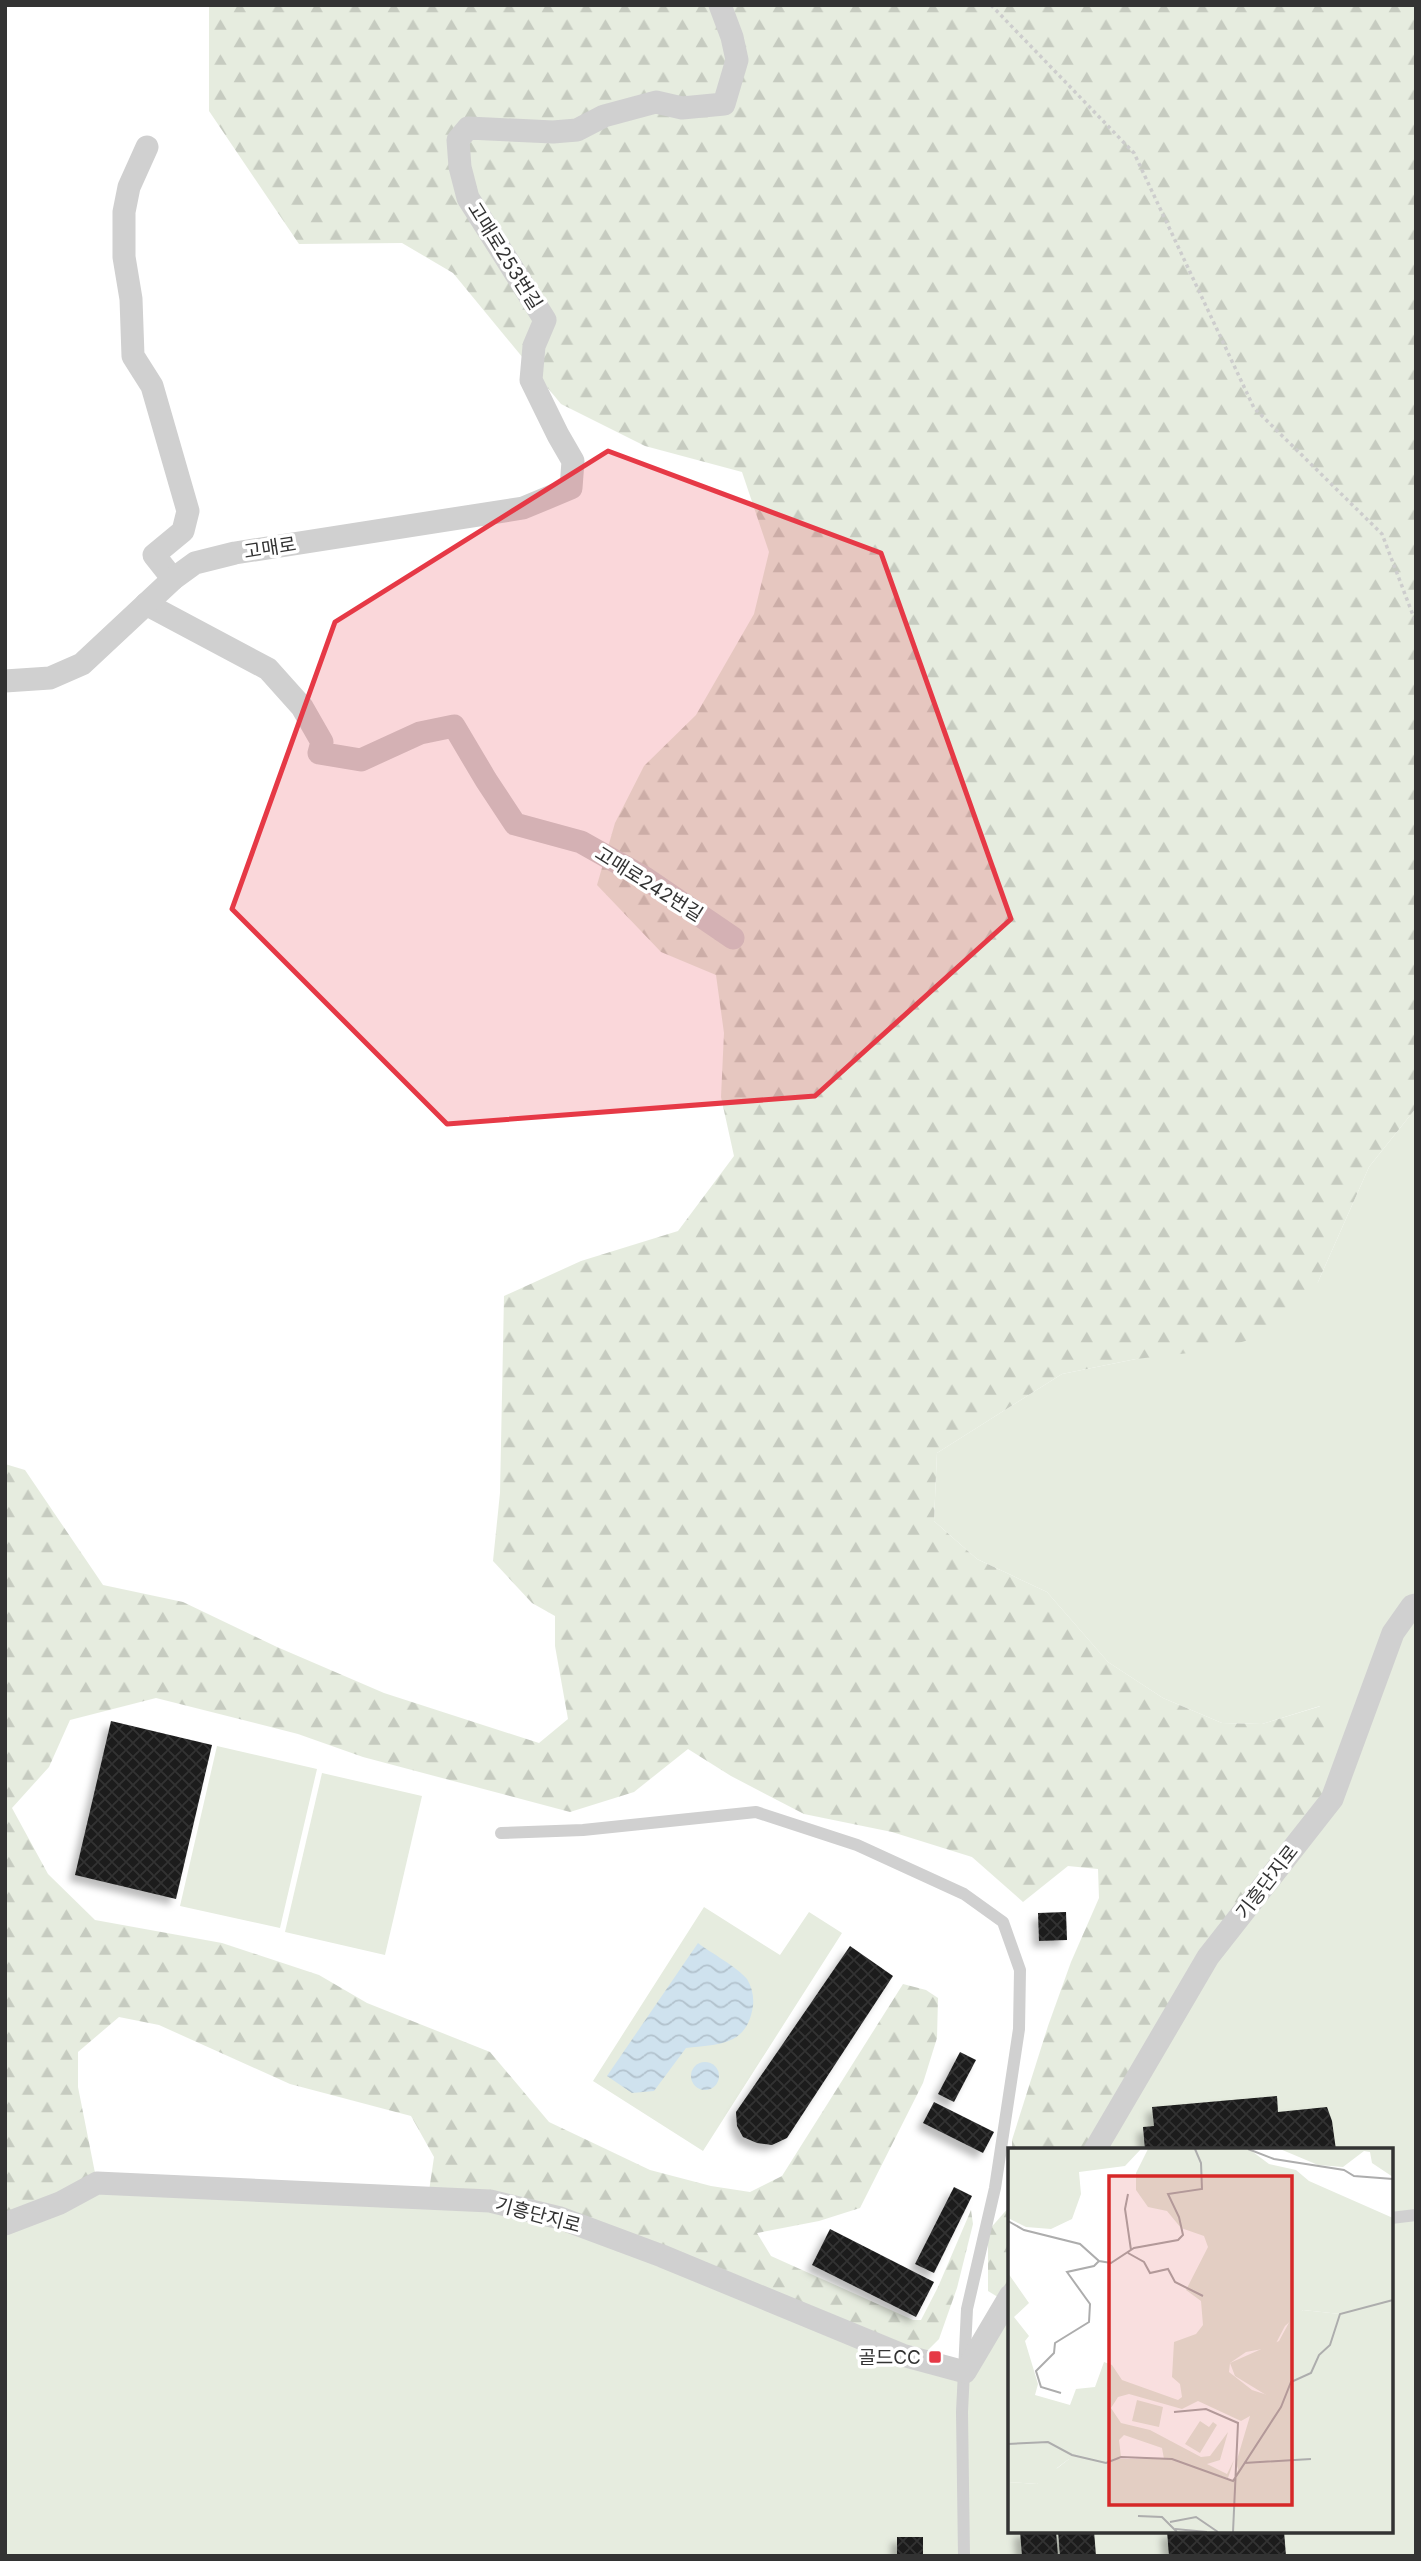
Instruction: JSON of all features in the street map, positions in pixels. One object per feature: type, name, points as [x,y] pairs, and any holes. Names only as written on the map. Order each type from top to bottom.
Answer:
[{"type":"street","name":"고매로253번길","points":[[571,488],[573,461],[531,380],[534,346],[545,320],[468,198],[460,167],[458,140],[468,128],[553,132],[578,130],[604,116],[656,102],[682,108],[724,104],[737,60],[720,5]]},
{"type":"street","points":[[147,147],[129,187],[124,212],[124,257],[131,299],[133,356],[152,386],[188,511],[183,531],[154,555],[173,579]]},
{"type":"street","name":"고매로","points":[[5,681],[50,678],[82,664],[173,579],[195,563],[222,556],[523,508],[571,488]]},
{"type":"street","name":"고매로242번길","points":[[146,604],[268,669],[302,707],[322,742],[319,753],[361,760],[420,733],[454,726],[515,824],[581,842],[645,878],[733,938]]},
{"type":"street","name":"기흥단지로","points":[[1096,2148],[1208,1957],[1332,1799],[1393,1633],[1412,1606],[1416,1605]]},
{"type":"street","name":"기흥단지로","points":[[5,2224],[61,2203],[97,2182],[491,2201],[561,2218],[662,2256],[902,2355],[965,2372]]},
{"type":"street","points":[[965,2372],[1008,2298]]},
{"type":"lane","points":[[501,1833],[597,1829],[756,1812],[857,1844],[964,1894],[1003,1922],[1020,1970],[1019,2029],[995,2189],[967,2309],[962,2412],[964,2556]]},
{"type":"lane","points":[[1393,2218],[1416,2215]]},
{"type":"path","points":[[991,5],[1134,153],[1254,408],[1382,534],[1416,623]]},
{"type":"highlighted area","points":[[608,451],[881,553],[1011,919],[815,1096],[447,1124],[232,909],[335,622]]},
{"type":"green space","points":[[209,5],[1416,5],[1416,1108],[1369,1167],[1318,1282],[1279,1331],[1215,1350],[1136,1359],[1062,1374],[937,1453],[934,1521],[977,1559],[1047,1592],[1108,1662],[1163,1698],[1222,1723],[1262,1724],[1321,1706],[1328,1732],[1332,1799],[1208,1957],[1096,2148],[1012,2148],[1012,2140],[1071,1962],[1099,1898],[1098,1869],[1068,1866],[1023,1902],[972,1857],[892,1832],[804,1814],[731,1776],[688,1749],[634,1792],[570,1812],[363,1757],[298,1734],[156,1698],[70,1720],[49,1767],[12,1808],[48,1874],[95,1920],[222,1943],[319,1975],[367,2003],[490,2052],[549,2122],[650,2170],[711,2186],[750,2192],[782,2176],[903,1984],[926,1990],[938,1998],[937,2038],[923,2083],[860,2208],[819,2221],[757,2233],[771,2256],[913,2320],[921,2320],[971,2210],[973,2224],[957,2288],[939,2339],[928,2350],[902,2355],[561,2218],[428,2198],[434,2157],[411,2116],[290,2084],[159,2025],[119,2017],[78,2052],[78,2087],[97,2183],[5,2224],[5,1464],[25,1470],[103,1585],[183,1602],[277,1647],[384,1693],[539,1743],[568,1719],[555,1646],[555,1616],[532,1603],[493,1561],[500,1493],[504,1296],[581,1261],[678,1231],[734,1156],[721,1097],[724,1033],[716,975],[661,952],[597,885],[615,823],[644,766],[696,715],[754,614],[769,552],[742,472],[645,446],[561,404],[453,273],[402,243],[299,244],[209,111]]},
{"type":"green space","points":[[1416,1108],[1416,2556],[5,2556],[5,2224],[97,2183],[490,2201],[965,2372],[1008,2299],[1008,2533],[1393,2533],[1393,2148],[1096,2148],[1320,1706],[1262,1724],[1222,1723],[1163,1698],[1108,1662],[1047,1592],[977,1559],[934,1521],[937,1453],[1062,1374],[1136,1359],[1318,1282],[1369,1167]]},
{"type":"green space","points":[[217,1746],[317,1769],[280,1928],[180,1906]]},
{"type":"green space","points":[[322,1773],[422,1796],[385,1955],[285,1932]]},
{"type":"green space","points":[[704,1907],[780,1955],[809,1912],[842,1933],[703,2151],[593,2081]]},
{"type":"green space","points":[[1008,2208],[1006,2302],[988,2291],[988,2231]]},
{"type":"water","points":[[698,1943],[747,1979],[753,1999],[750,2019],[745,2029],[730,2040],[720,2044],[686,2048],[654,2091],[632,2093],[607,2076]]},
{"type":"water","points":[[705,2062],[715,2066],[719,2076],[715,2086],[705,2090],[695,2086],[691,2076],[695,2066]]},
{"type":"building","points":[[111,1721],[212,1745],[176,1899],[75,1875]]},
{"type":"building","points":[[1066,1912],[1067,1940],[1039,1941],[1038,1913]]},
{"type":"building","points":[[850,1946],[893,1976],[787,2138],[772,2145],[743,2137],[737,2126],[736,2112]]},
{"type":"building","points":[[960,2052],[976,2060],[954,2102],[938,2094]]},
{"type":"building","points":[[1277,2096],[1278,2112],[1327,2107],[1336,2148],[1145,2148],[1143,2127],[1154,2126],[1152,2107]]},
{"type":"building","points":[[934,2102],[994,2132],[983,2153],[923,2123]]},
{"type":"building","points":[[954,2187],[972,2196],[934,2273],[915,2264]]},
{"type":"building","points":[[830,2229],[934,2282],[916,2317],[812,2265]]},
{"type":"building","points":[[1020,2533],[1056,2533],[1058,2556],[1022,2556]]},
{"type":"building","points":[[1058,2533],[1094,2533],[1096,2556],[1060,2556]]},
{"type":"building","points":[[1167,2533],[1284,2533],[1286,2556],[1169,2556]]},
{"type":"building","points":[[897,2537],[923,2537],[923,2556],[897,2556]]},
{"type":"place","name":"골드CC","points":[[935,2357]]}]
